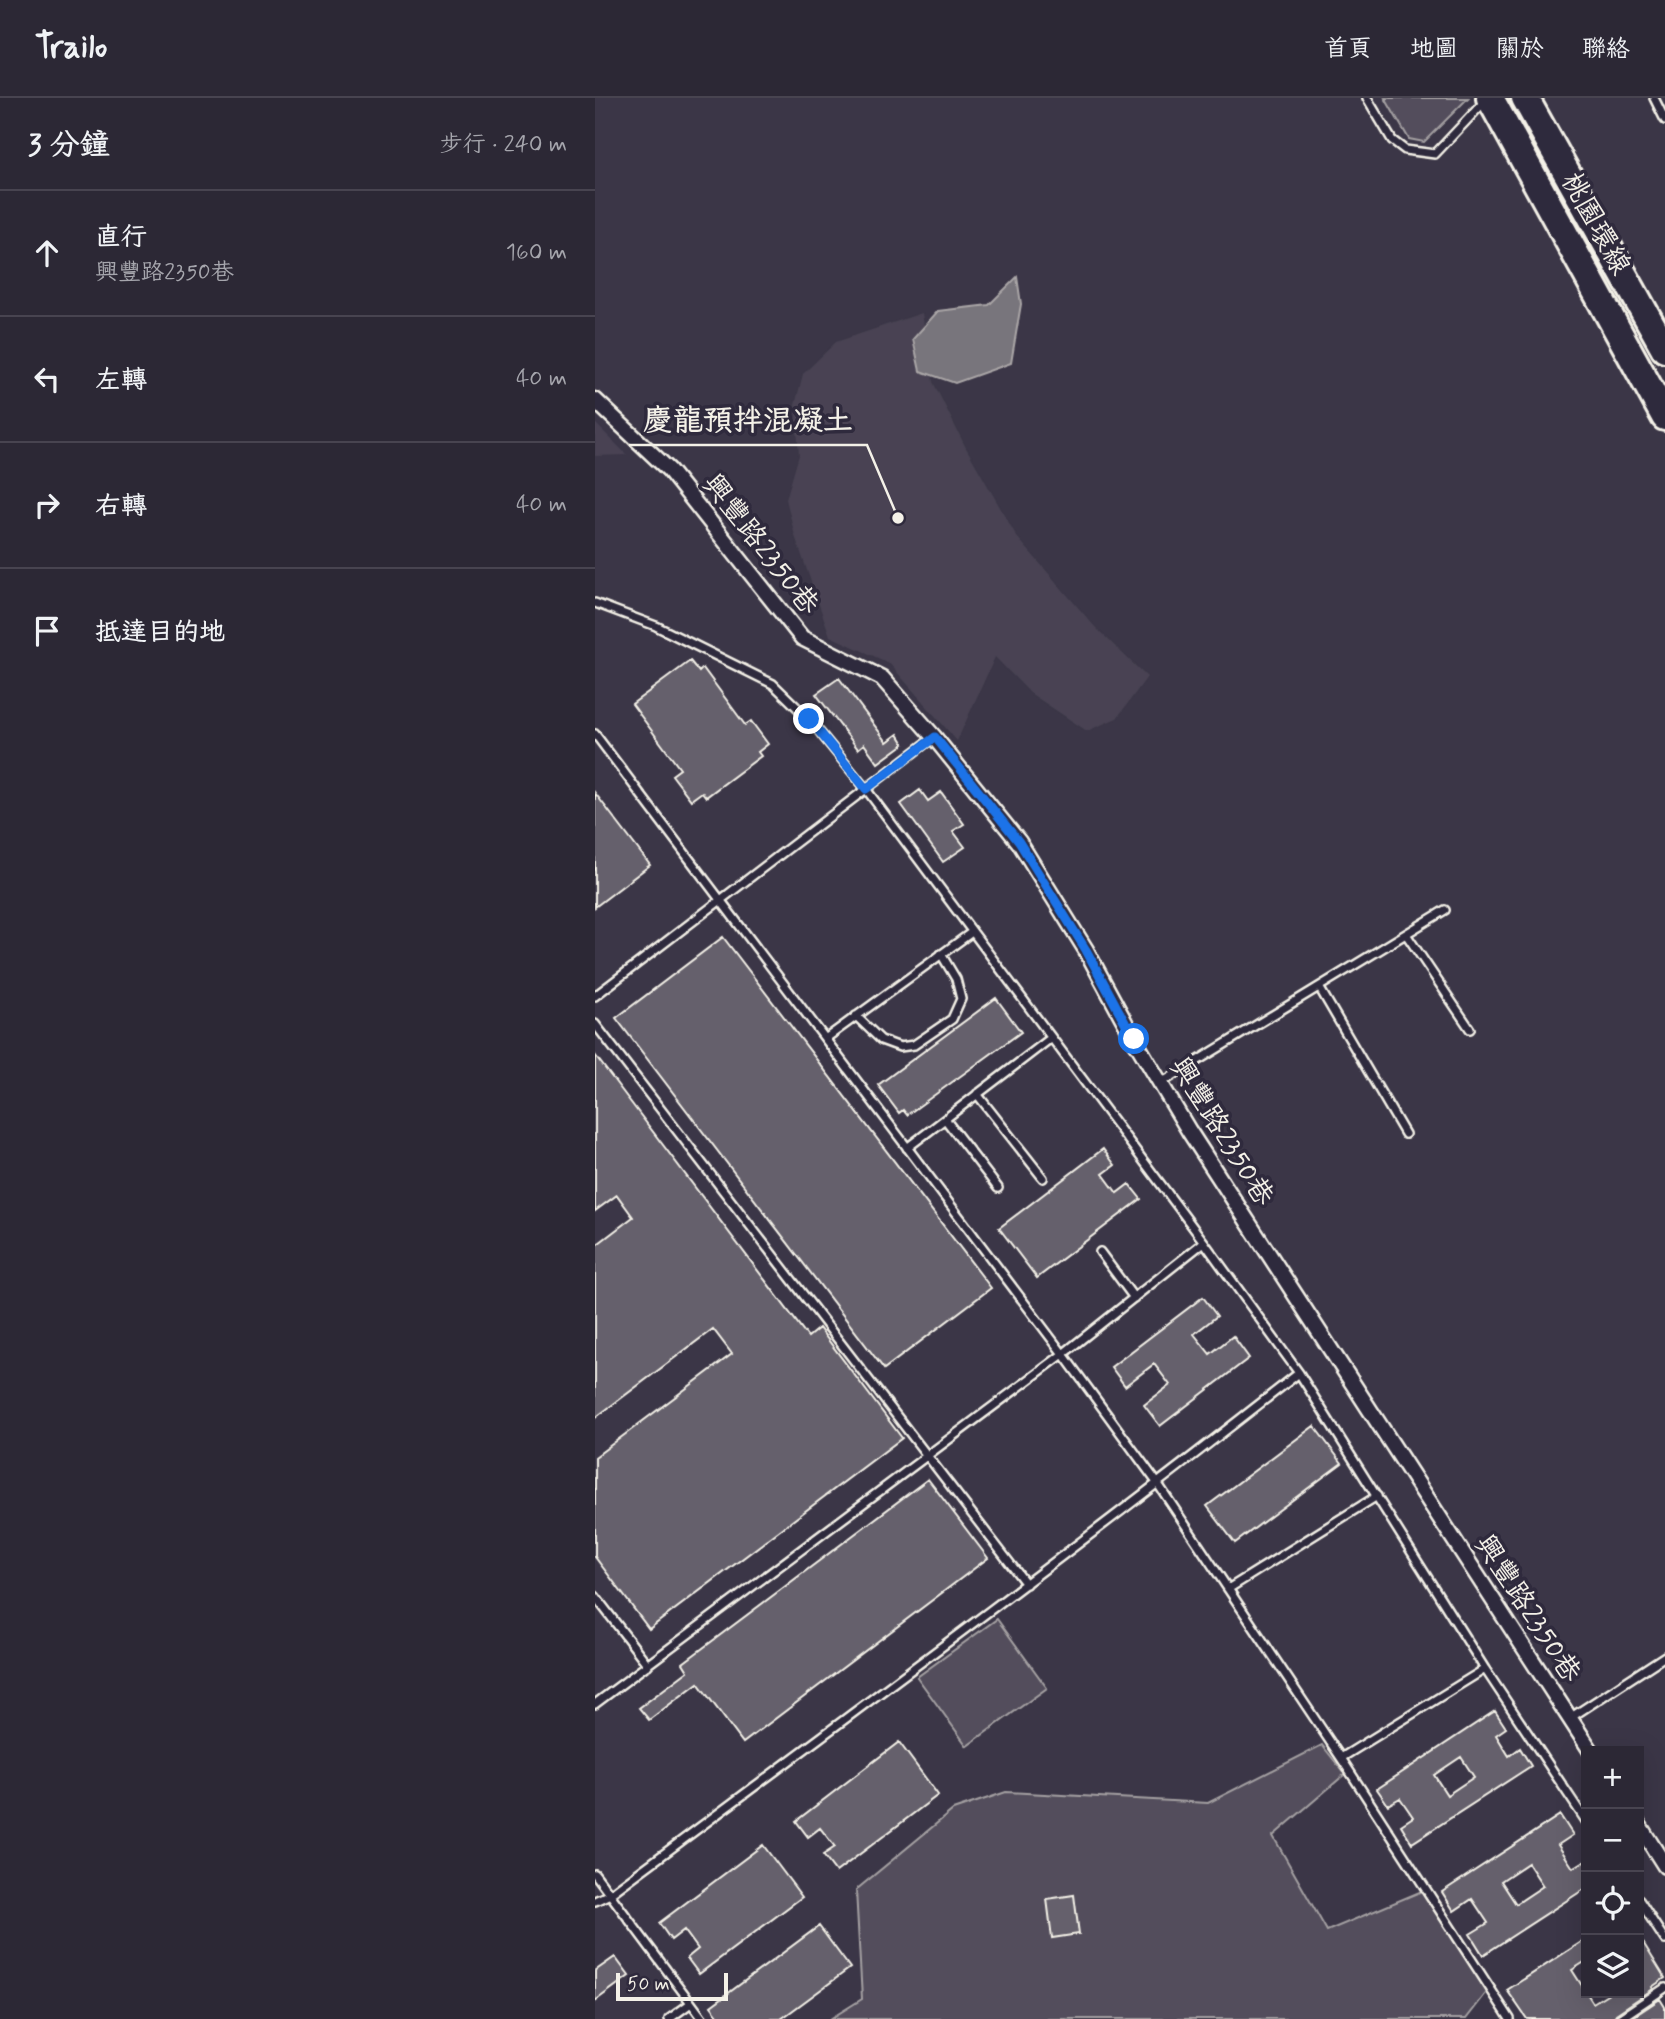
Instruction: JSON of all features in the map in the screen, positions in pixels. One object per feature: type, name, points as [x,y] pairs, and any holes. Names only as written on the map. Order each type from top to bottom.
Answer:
[{"type":"highway","name":"桃園環線","points":[[1489,98],[1665,416]]},
{"type":"highway","name":"桃園環線","points":[[1525,98],[1665,349]]},
{"type":"street","name":"興豐路2350巷","points":[[595,400],[669,470],[802,638],[882,678],[935,737],[1019,842],[1086,950],[1134,1039],[1189,1131],[1588,1746]]},
{"type":"street","points":[[1644,1833],[1665,1866]]},
{"type":"lane","points":[[1367,98],[1392,139],[1405,150],[1435,154],[1489,98]]},
{"type":"lane","points":[[1654,98],[1665,120]]},
{"type":"lane","points":[[595,603],[656,626],[773,684],[809,719],[866,789],[1299,1373],[1485,1669],[1581,1813]]},
{"type":"lane","points":[[595,734],[1158,1484],[1341,1758],[1510,2019]]},
{"type":"lane","points":[[595,996],[935,737]]},
{"type":"lane","points":[[1161,1083],[1445,910]]},
{"type":"lane","points":[[825,1039],[972,932]]},
{"type":"lane","points":[[1406,934],[1470,1029]]},
{"type":"lane","points":[[856,1016],[881,1040],[900,1047],[914,1045],[953,1019],[961,999],[955,979],[941,954]]},
{"type":"lane","points":[[1318,987],[1405,1134]]},
{"type":"lane","points":[[595,1024],[1026,1584]]},
{"type":"lane","points":[[908,1148],[1051,1038]]},
{"type":"lane","points":[[977,1094],[1043,1178]]},
{"type":"lane","points":[[945,1119],[998,1188]]},
{"type":"lane","points":[[595,1704],[1063,1354],[1204,1242]]},
{"type":"lane","points":[[1100,1252],[1134,1298]]},
{"type":"lane","points":[[595,1902],[610,1894],[1026,1584],[1299,1373]]},
{"type":"lane","points":[[1228,1589],[1377,1496]]},
{"type":"lane","points":[[595,1596],[647,1665]]},
{"type":"lane","points":[[1569,1718],[1665,1656]]},
{"type":"lane","points":[[1341,1758],[1485,1669]]},
{"type":"lane","points":[[595,1874],[703,2019]]},
{"type":"lane","points":[[1644,1908],[1665,1940]]},
{"type":"lane","points":[[1619,2019],[1665,1989]]},
{"type":"lane","points":[[669,2019],[691,2003]]},
{"type":"shaded area","points":[[1385,98],[1468,98],[1424,142],[1409,139]]},
{"type":"shaded area","points":[[1017,277],[1021,304],[1011,363],[955,383],[920,371],[913,339],[938,311],[989,305]]},
{"type":"shaded area","points":[[922,313],[933,382],[965,446],[1017,537],[1095,627],[1147,677],[1117,718],[1087,731],[1030,693],[995,657],[957,741],[889,663],[830,636],[795,536],[786,499],[799,455],[795,405],[803,374],[836,342]]},
{"type":"shaded area","points":[[595,423],[627,455],[595,456]]},
{"type":"shaded area","points":[[997,1619],[1047,1688],[967,1746],[917,1677]]},
{"type":"shaded area","points":[[1322,1745],[1345,1774],[1273,1836],[1327,1931],[1422,1891],[1487,1992],[1466,2019],[830,2019],[862,1999],[856,1890],[953,1810],[1006,1792],[1208,1803]]},
{"type":"building","points":[[690,661],[699,672],[703,668],[745,725],[751,721],[768,744],[758,752],[761,756],[706,797],[702,792],[691,800],[672,775],[680,769],[632,704]]},
{"type":"building","points":[[839,678],[887,742],[898,734],[904,744],[878,763],[864,744],[858,749],[816,694]]},
{"type":"building","points":[[920,790],[928,801],[941,792],[964,824],[953,831],[965,847],[943,862],[901,804]]},
{"type":"building","points":[[595,793],[650,865],[595,907]]},
{"type":"building","points":[[723,937],[991,1288],[884,1369],[616,1018]]},
{"type":"building","points":[[996,998],[1021,1032],[907,1115],[903,1110],[899,1113],[878,1085]]},
{"type":"building","points":[[595,1055],[808,1337],[819,1328],[902,1438],[649,1629],[595,1557],[595,1457],[732,1354],[713,1329],[595,1418],[595,1246],[633,1217],[617,1195],[595,1211]]},
{"type":"building","points":[[1103,1149],[1115,1165],[1103,1174],[1117,1193],[1129,1184],[1141,1199],[1037,1278],[999,1228]]},
{"type":"building","points":[[1203,1297],[1217,1316],[1194,1334],[1210,1354],[1233,1336],[1249,1358],[1160,1426],[1144,1405],[1170,1385],[1154,1364],[1125,1386],[1111,1367]]},
{"type":"building","points":[[1314,1426],[1342,1463],[1235,1543],[1207,1506]]},
{"type":"building","points":[[928,1479],[988,1558],[743,1743],[698,1683],[649,1720],[639,1708],[688,1671],[683,1663]]},
{"type":"building","points":[[1495,1711],[1506,1728],[1496,1735],[1509,1756],[1520,1748],[1531,1766],[1412,1843],[1401,1825],[1413,1817],[1400,1798],[1388,1805],[1377,1789]],"holes":[[[1461,1757],[1474,1777],[1447,1795],[1434,1775]]]},
{"type":"building","points":[[899,1742],[938,1795],[836,1872],[823,1855],[835,1847],[820,1828],[808,1837],[796,1821]]},
{"type":"building","points":[[1560,1815],[1573,1835],[1558,1845],[1573,1868],[1581,1863],[1581,1891],[1483,1955],[1470,1934],[1488,1923],[1472,1899],[1454,1911],[1442,1892]],"holes":[[[1528,1863],[1543,1886],[1516,1904],[1501,1881]]]},
{"type":"building","points":[[763,1845],[802,1897],[699,1974],[687,1958],[698,1949],[684,1930],[671,1940],[659,1923]]},
{"type":"building","points":[[1074,1895],[1079,1934],[1052,1938],[1047,1899]]},
{"type":"building","points":[[819,1926],[850,1968],[781,2019],[721,2019],[711,2006]]},
{"type":"building","points":[[1581,1942],[1581,1964],[1572,1970],[1581,1984],[1581,1998],[1590,1998],[1593,2003],[1601,1998],[1640,1998],[1613,2019],[1527,2019],[1507,1990]]},
{"type":"building","points":[[1644,1944],[1665,1978],[1652,1987],[1653,1989],[1644,1995]]},
{"type":"building","points":[[615,1957],[629,1976],[595,2001],[595,1971]]},
{"type":"building","points":[[1660,1999],[1665,2007],[1665,2019],[1630,2019]]},
{"type":"place","name":"慶龍預拌混凝土","points":[[898,518]]},
{"type":"route","points":[[809,719],[866,789],[935,737],[1019,842],[1086,950],[1134,1039]]}]
